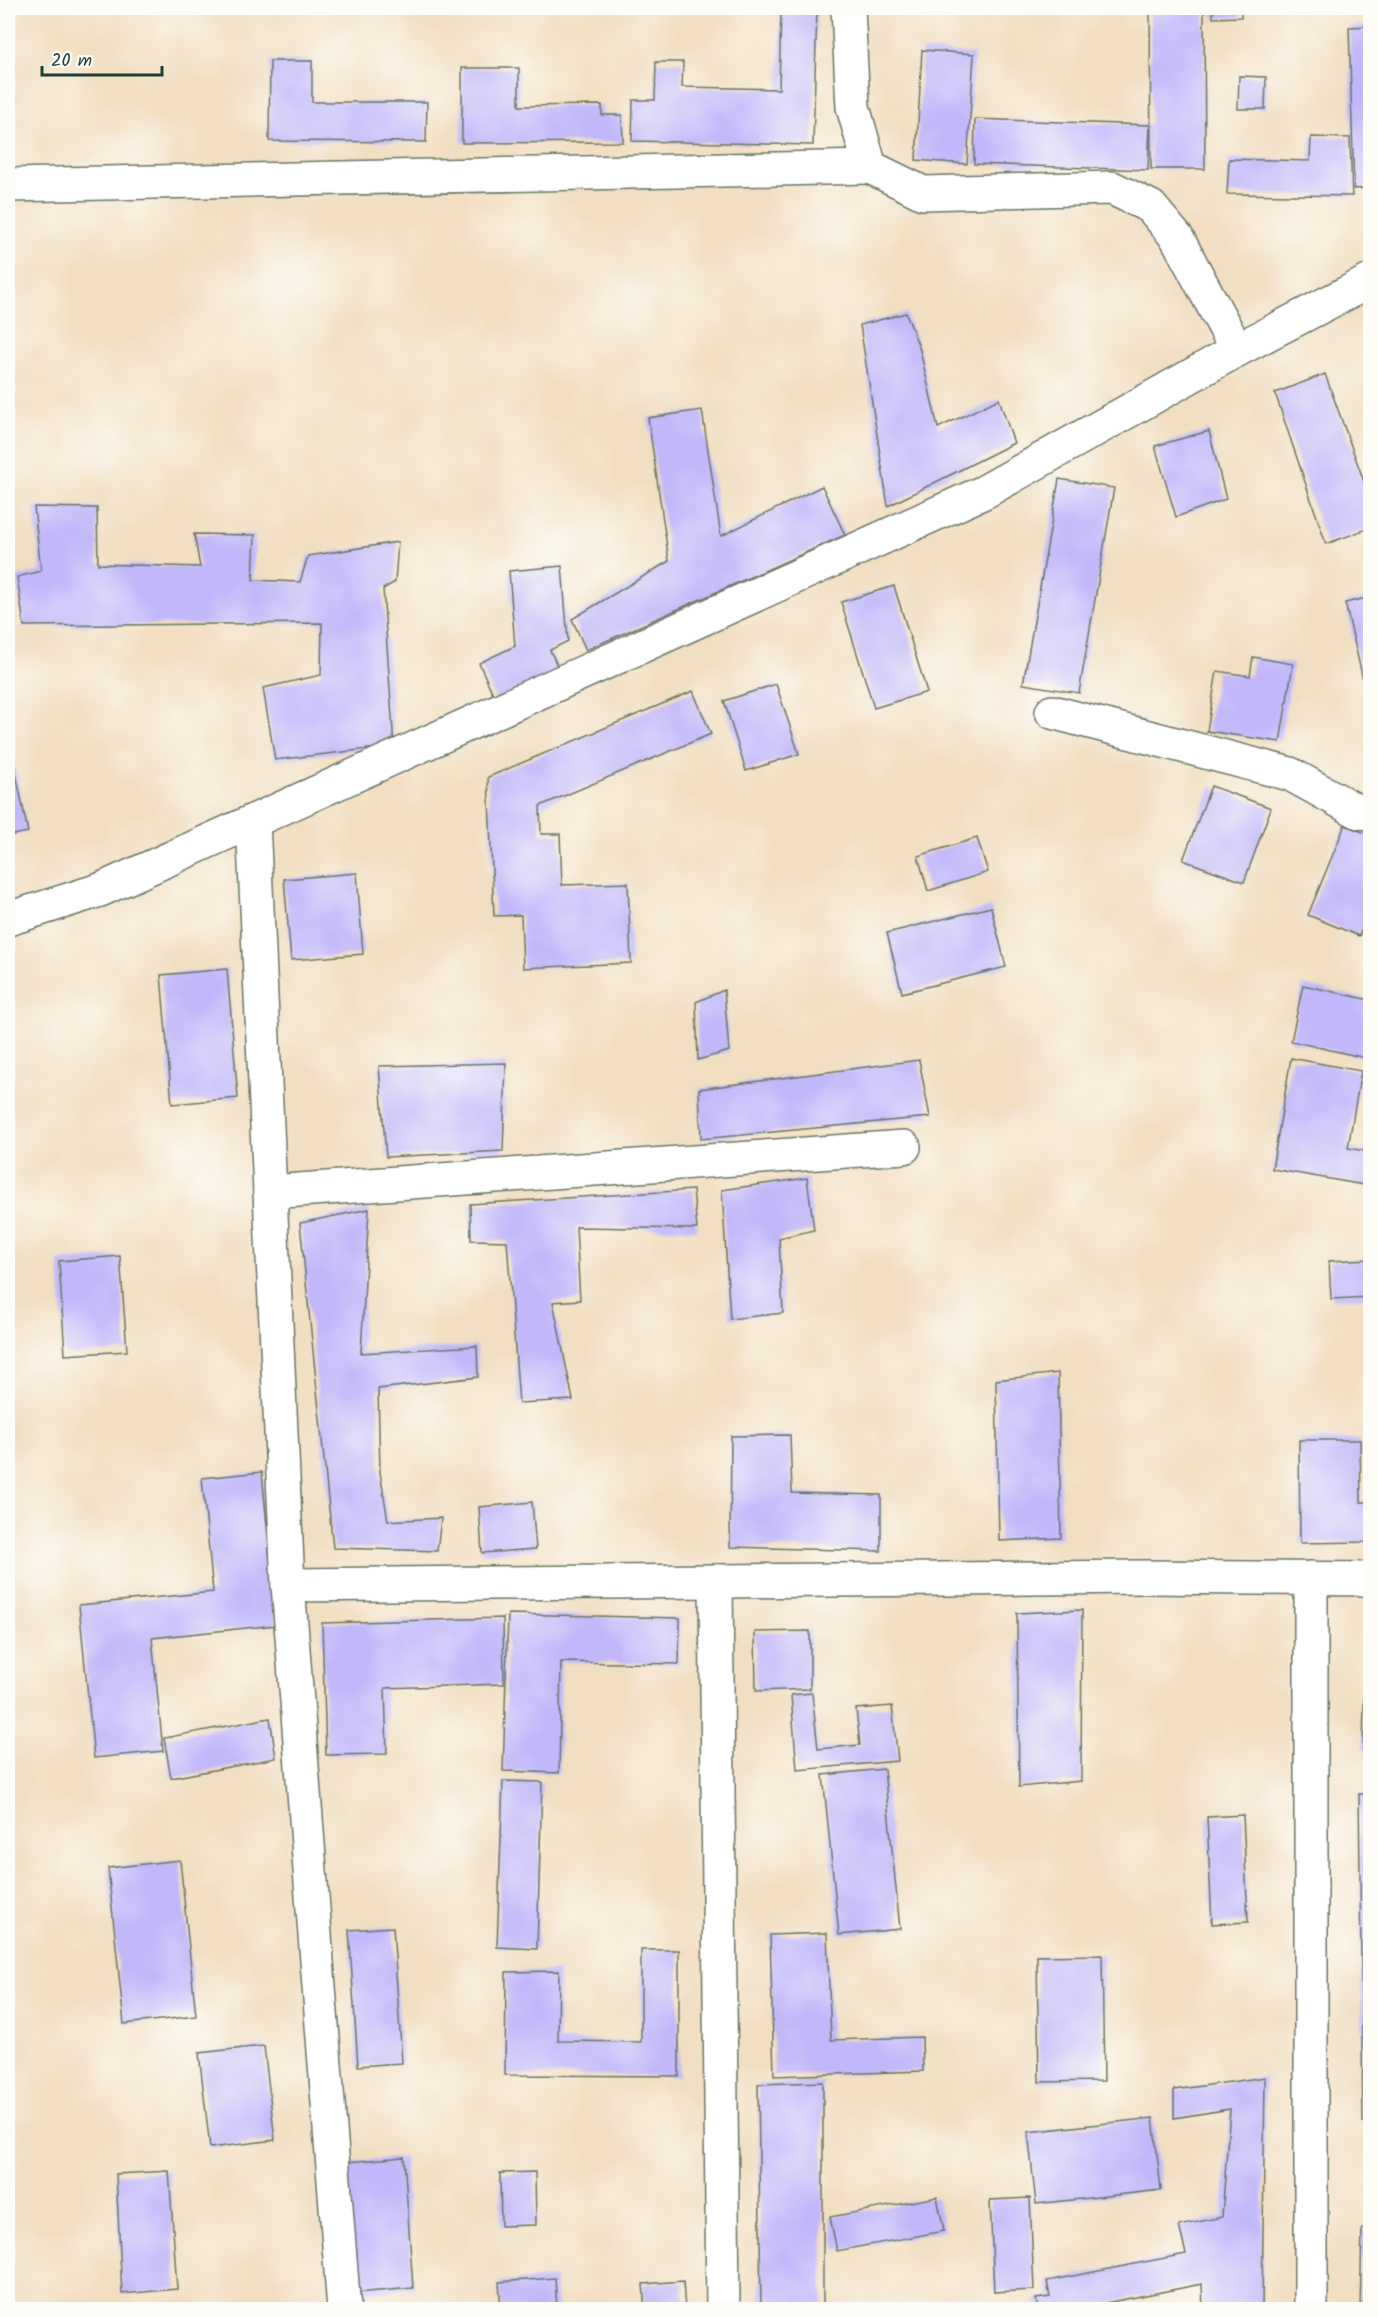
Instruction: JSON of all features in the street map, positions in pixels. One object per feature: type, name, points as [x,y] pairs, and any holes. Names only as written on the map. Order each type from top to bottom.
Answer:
[{"type":"street","points":[[848,8],[854,107],[870,167]]},
{"type":"street","points":[[8,185],[870,167],[923,193],[1112,188],[1151,207],[1177,238],[1237,350]]},
{"type":"street","points":[[8,919],[100,890],[984,492],[1237,350],[1371,281]]},
{"type":"street","points":[[1052,712],[1290,774],[1359,812],[1371,813]]},
{"type":"street","points":[[253,821],[288,1585],[344,2310]]},
{"type":"street","points":[[270,1192],[904,1147]]},
{"type":"street","points":[[288,1585],[1146,1577],[1371,1579]]},
{"type":"street","points":[[1311,1578],[1311,2310]]},
{"type":"street","points":[[716,1581],[723,2310]]},
{"type":"building","points":[[781,8],[817,8],[813,145],[632,141],[633,100],[655,100],[656,62],[683,62],[682,87],[779,89]]},
{"type":"building","points":[[1150,8],[1204,8],[1205,169],[1151,169]]},
{"type":"building","points":[[1213,8],[1241,8],[1241,17],[1213,18]]},
{"type":"building","points":[[1370,26],[1370,188],[1354,189],[1349,27]]},
{"type":"building","points":[[922,50],[974,54],[967,164],[916,160]]},
{"type":"building","points":[[270,61],[312,61],[312,102],[427,102],[426,142],[269,141]]},
{"type":"building","points":[[462,68],[519,68],[519,106],[602,105],[602,115],[622,115],[623,142],[462,143]]},
{"type":"building","points":[[1239,76],[1266,77],[1265,109],[1238,109]]},
{"type":"building","points":[[975,119],[1150,125],[1148,170],[974,164]]},
{"type":"building","points":[[1311,137],[1350,138],[1352,196],[1227,194],[1229,159],[1310,161]]},
{"type":"building","points":[[906,313],[920,350],[938,428],[999,399],[1014,443],[888,506],[860,325]]},
{"type":"building","points":[[1325,374],[1370,498],[1370,528],[1326,544],[1275,393]]},
{"type":"building","points":[[702,410],[721,536],[822,486],[845,535],[586,650],[572,619],[669,561],[648,418]]},
{"type":"building","points":[[1209,431],[1226,499],[1176,517],[1155,446]]},
{"type":"building","points":[[1059,479],[1114,488],[1079,693],[1023,684]]},
{"type":"building","points":[[34,507],[97,508],[98,564],[200,567],[194,534],[255,535],[253,580],[300,582],[308,556],[398,542],[395,582],[383,589],[394,746],[275,760],[263,688],[321,675],[322,623],[24,626],[17,577],[41,571]]},
{"type":"building","points":[[562,566],[568,641],[550,650],[562,676],[498,705],[479,663],[515,646],[509,571]]},
{"type":"building","points":[[894,586],[927,692],[874,708],[841,602]]},
{"type":"building","points":[[1370,597],[1370,709],[1345,603]]},
{"type":"building","points":[[1253,657],[1293,664],[1280,742],[1207,731],[1217,671],[1250,676]]},
{"type":"building","points":[[776,684],[799,754],[746,771],[724,701]]},
{"type":"building","points":[[693,691],[711,734],[540,806],[541,834],[560,834],[562,885],[628,883],[631,963],[523,968],[521,915],[494,916],[488,777]]},
{"type":"building","points":[[14,764],[28,832],[8,836],[8,767]]},
{"type":"building","points":[[1211,786],[1271,808],[1244,882],[1183,860]]},
{"type":"building","points":[[1345,825],[1370,835],[1370,909],[1359,936],[1308,915]]},
{"type":"building","points":[[977,838],[988,872],[928,891],[918,856]]},
{"type":"building","points":[[357,873],[363,954],[291,960],[284,879]]},
{"type":"building","points":[[991,907],[1006,967],[902,993],[887,933]]},
{"type":"building","points":[[227,969],[238,1098],[172,1104],[161,975]]},
{"type":"building","points":[[1303,985],[1370,1000],[1370,1059],[1291,1041]]},
{"type":"building","points":[[724,990],[729,1051],[698,1060],[696,1002]]},
{"type":"building","points":[[1291,1058],[1361,1071],[1348,1148],[1370,1152],[1370,1186],[1272,1169]]},
{"type":"building","points":[[919,1060],[930,1117],[701,1139],[699,1089]]},
{"type":"building","points":[[506,1063],[503,1151],[386,1157],[379,1066]]},
{"type":"building","points":[[807,1178],[814,1230],[779,1238],[783,1313],[730,1319],[722,1190]]},
{"type":"building","points":[[693,1190],[697,1229],[576,1227],[580,1300],[553,1302],[573,1400],[519,1403],[507,1241],[471,1240],[470,1204]]},
{"type":"building","points":[[369,1209],[361,1353],[477,1346],[478,1377],[378,1389],[380,1472],[388,1521],[441,1518],[437,1551],[333,1548],[300,1223]]},
{"type":"building","points":[[120,1256],[127,1351],[65,1355],[59,1261]]},
{"type":"building","points":[[1370,1259],[1370,1297],[1331,1299],[1329,1261]]},
{"type":"building","points":[[1058,1373],[1061,1538],[999,1541],[996,1380]]},
{"type":"building","points":[[790,1435],[792,1493],[881,1495],[881,1551],[730,1547],[731,1436]]},
{"type":"building","points":[[1299,1440],[1360,1440],[1361,1502],[1370,1502],[1370,1542],[1300,1543]]},
{"type":"building","points":[[262,1472],[276,1625],[152,1638],[163,1751],[94,1758],[79,1605],[213,1592],[202,1478]]},
{"type":"building","points":[[532,1502],[536,1549],[482,1553],[479,1507]]},
{"type":"building","points":[[1366,1603],[1370,1604],[1370,1751],[1363,1750]]},
{"type":"building","points":[[1082,1610],[1081,1781],[1019,1787],[1017,1613]]},
{"type":"building","points":[[508,1614],[680,1618],[679,1664],[561,1662],[559,1773],[503,1771]]},
{"type":"building","points":[[503,1618],[504,1684],[385,1688],[387,1754],[326,1755],[322,1623]]},
{"type":"building","points":[[810,1631],[810,1689],[756,1691],[755,1632]]},
{"type":"building","points":[[812,1693],[818,1749],[860,1745],[856,1709],[892,1706],[898,1761],[797,1770],[791,1695]]},
{"type":"building","points":[[270,1718],[276,1758],[171,1778],[164,1738]]},
{"type":"building","points":[[884,1769],[900,1929],[839,1935],[823,1775]]},
{"type":"building","points":[[503,1781],[542,1782],[537,1949],[497,1947]]},
{"type":"building","points":[[1359,1794],[1370,1794],[1370,2122],[1363,2122]]},
{"type":"building","points":[[1243,1815],[1248,1922],[1212,1924],[1207,1817]]},
{"type":"building","points":[[180,1860],[196,2016],[124,2024],[108,1868]]},
{"type":"building","points":[[393,1927],[402,2063],[358,2066],[349,1930]]},
{"type":"building","points":[[827,1933],[831,2040],[922,2037],[923,2071],[774,2076],[770,1935]]},
{"type":"building","points":[[641,1950],[679,1950],[679,2076],[505,2075],[506,1972],[559,1971],[558,2041],[641,2042]]},
{"type":"building","points":[[1102,1955],[1104,2081],[1039,2082],[1037,1956]]},
{"type":"building","points":[[264,2046],[275,2140],[210,2148],[199,2053]]},
{"type":"building","points":[[1265,2077],[1262,2310],[1203,2310],[1202,2284],[1070,2310],[1038,2310],[1036,2299],[1050,2297],[1047,2281],[1186,2254],[1179,2226],[1222,2217],[1230,2109],[1174,2118],[1174,2090]]},
{"type":"building","points":[[823,2082],[823,2310],[761,2310],[758,2084]]},
{"type":"building","points":[[1153,2118],[1161,2190],[1036,2204],[1028,2132]]},
{"type":"building","points":[[404,2157],[413,2288],[356,2293],[347,2162]]},
{"type":"building","points":[[169,2171],[177,2289],[122,2294],[116,2174]]},
{"type":"building","points":[[535,2172],[536,2225],[501,2226],[500,2173]]},
{"type":"building","points":[[937,2197],[944,2231],[837,2251],[830,2217]]},
{"type":"building","points":[[1030,2198],[1034,2290],[994,2292],[990,2200]]},
{"type":"building","points":[[1362,2229],[1370,2230],[1370,2310],[1360,2310]]},
{"type":"building","points":[[555,2278],[557,2310],[501,2310],[499,2282]]},
{"type":"building","points":[[683,2281],[685,2310],[645,2310],[643,2284]]}]
